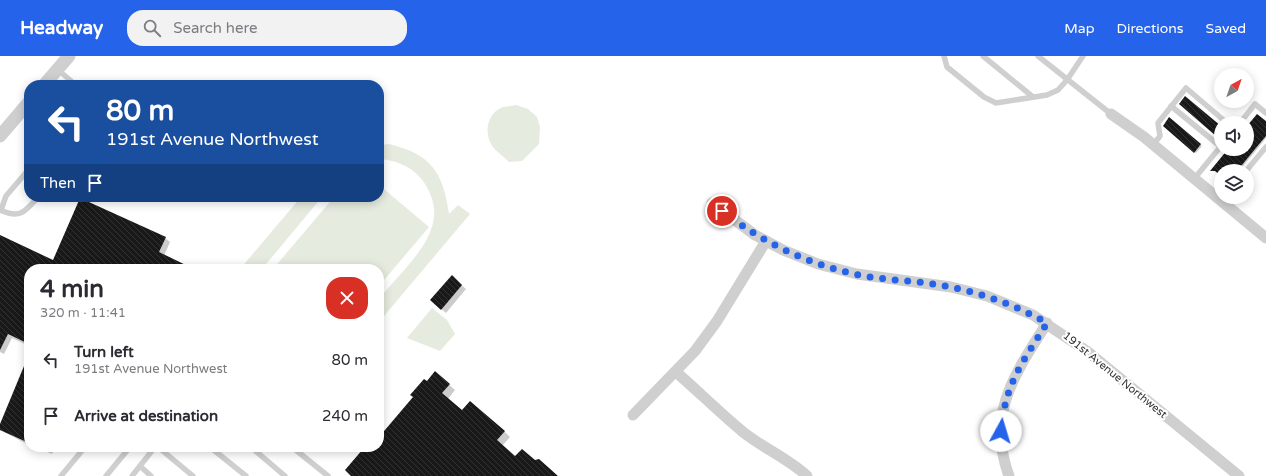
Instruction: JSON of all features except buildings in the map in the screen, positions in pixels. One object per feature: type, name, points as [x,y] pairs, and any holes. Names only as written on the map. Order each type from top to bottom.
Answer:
[{"type":"street","points":[[48,80],[68,56]]},
{"type":"street","points":[[0,136],[24,108]]},
{"type":"street","points":[[1111,114],[1214,193]]},
{"type":"street","name":"191st Avenue Northwest","points":[[712,203],[742,226],[766,241],[799,257],[837,270],[876,277],[939,285],[987,296],[1019,308],[1047,323],[1088,352],[1238,476]]},
{"type":"street","points":[[1229,204],[1266,238]]},
{"type":"street","points":[[633,415],[695,351],[716,321],[766,241]]},
{"type":"street","points":[[1009,476],[1003,460],[1001,446],[1004,401],[1014,376],[1047,323]]},
{"type":"street","points":[[676,372],[742,431],[769,451],[797,466],[807,476]]},
{"type":"lane","points":[[944,56],[947,67],[984,97],[996,103],[1047,95],[1058,90],[1067,80],[1083,56]]},
{"type":"lane","points":[[983,56],[1033,97]]},
{"type":"lane","points":[[1038,56],[1111,114]]},
{"type":"lane","points":[[57,69],[70,80]]},
{"type":"lane","points":[[1153,145],[1160,136],[1158,123],[1186,88],[1219,116]]},
{"type":"lane","points":[[1246,116],[1255,104],[1266,113]]},
{"type":"lane","points":[[1171,106],[1214,141]]},
{"type":"lane","points":[[1252,164],[1266,147]]},
{"type":"lane","points":[[1194,179],[1214,155]]},
{"type":"lane","points":[[24,175],[6,196],[0,210],[16,214],[24,212],[33,202]]},
{"type":"lane","points":[[61,476],[81,452]]},
{"type":"lane","points":[[106,476],[126,452]]},
{"type":"lane","points":[[132,476],[152,452]]},
{"type":"lane","points":[[162,452],[193,476]]},
{"type":"lane","points":[[216,452],[246,476]]},
{"type":"lane","points":[[257,452],[285,476]]},
{"type":"lane","points":[[298,452],[328,476]]},
{"type":"lane","points":[[140,466],[151,476]]},
{"type":"shaded area","points":[[516,105],[528,109],[537,117],[540,127],[539,144],[522,161],[509,162],[493,147],[490,142],[488,136],[488,124],[493,114],[498,110],[503,107]]},
{"type":"shaded area","points":[[384,144],[389,144],[403,148],[425,159],[438,176],[443,187],[449,214],[458,205],[470,214],[384,316],[384,293],[420,251],[432,226],[434,213],[432,199],[421,178],[411,169],[399,163],[384,160]]},
{"type":"shaded area","points":[[384,189],[429,227],[384,280],[384,264],[277,264],[330,202],[384,202]]},
{"type":"shaded area","points":[[297,202],[318,202],[266,264],[244,264]]},
{"type":"shaded area","points":[[432,308],[447,320],[455,334],[440,351],[407,338]]},
{"type":"route","points":[[722,211],[755,235],[783,250],[818,264],[857,274],[923,282],[952,287],[987,296],[1019,308],[1047,323],[1014,376],[1004,401],[1001,431]]}]
